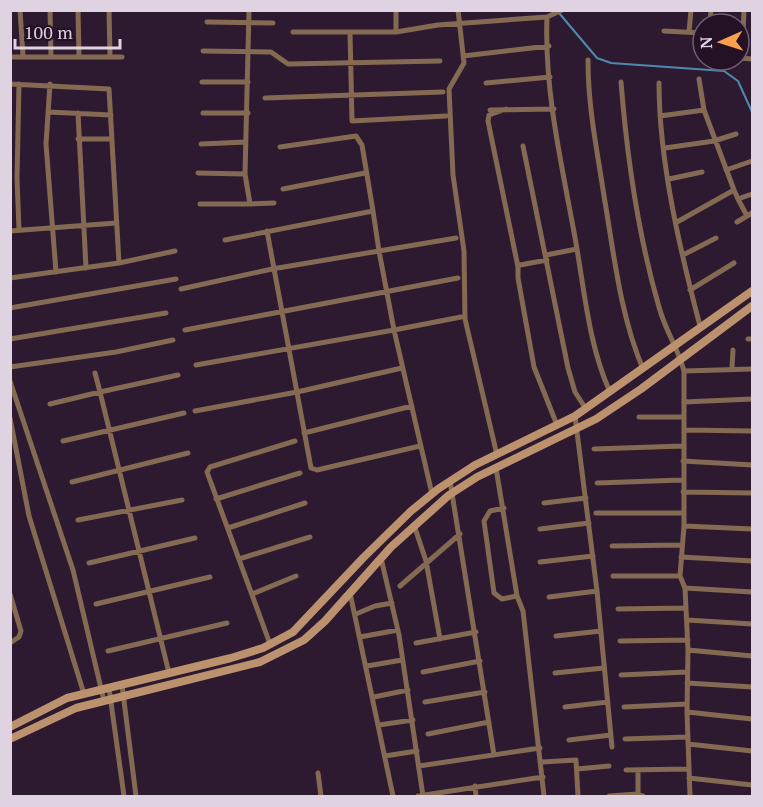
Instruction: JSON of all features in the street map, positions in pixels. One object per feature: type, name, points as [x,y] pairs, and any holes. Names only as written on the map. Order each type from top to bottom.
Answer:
[{"type":"main road","points":[[10,728],[67,698],[231,658],[270,644],[293,632],[364,558],[432,494],[496,454],[586,409],[700,326],[753,291]]},
{"type":"main road","points":[[10,739],[56,715],[107,700],[260,663],[304,640],[325,621],[381,557],[452,493],[495,468],[578,428],[621,403],[753,306]]},
{"type":"street","points":[[20,10],[23,56]]},
{"type":"street","points":[[50,10],[51,57]]},
{"type":"street","points":[[78,10],[79,57]]},
{"type":"street","points":[[109,10],[110,57]]},
{"type":"street","points":[[249,10],[245,174],[250,204]]},
{"type":"street","points":[[396,10],[396,32]]},
{"type":"street","points":[[458,10],[463,56],[461,71],[449,89],[453,175],[464,251],[465,319],[496,454]]},
{"type":"street","points":[[519,10],[520,18]]},
{"type":"street","points":[[293,32],[396,32],[459,23],[550,16],[562,10]]},
{"type":"street","points":[[664,31],[689,32],[691,10]]},
{"type":"street","points":[[550,16],[550,77],[555,142],[591,327],[602,375],[610,392]]},
{"type":"street","points":[[207,22],[273,23]]},
{"type":"street","points":[[350,32],[351,96],[354,122],[446,116]]},
{"type":"street","points":[[463,56],[549,46]]},
{"type":"street","points":[[203,51],[271,52],[288,64],[440,61]]},
{"type":"street","points":[[10,57],[122,57]]},
{"type":"street","points":[[588,60],[589,111],[613,253],[631,341],[643,369]]},
{"type":"street","points":[[486,83],[550,77]]},
{"type":"street","points":[[699,79],[704,110],[714,141],[738,199],[750,214],[737,222]]},
{"type":"street","points":[[202,82],[248,82]]},
{"type":"street","points":[[621,82],[633,186],[658,304],[666,332],[680,358],[684,371],[682,461],[684,526],[681,576],[685,588],[688,640],[687,712],[690,796]]},
{"type":"street","points":[[659,83],[660,116],[669,179],[690,290],[700,326]]},
{"type":"street","points":[[10,84],[106,87],[111,92],[118,262]]},
{"type":"street","points":[[19,84],[17,178],[20,229]]},
{"type":"street","points":[[50,84],[46,144],[56,272]]},
{"type":"street","points":[[265,98],[443,92]]},
{"type":"street","points":[[506,109],[489,115],[488,121],[518,267],[534,367],[557,425]]},
{"type":"street","points":[[490,110],[554,110]]},
{"type":"street","points":[[660,116],[704,110]]},
{"type":"street","points":[[48,112],[111,115]]},
{"type":"street","points":[[78,113],[86,268]]},
{"type":"street","points":[[203,113],[248,113]]},
{"type":"street","points":[[665,148],[714,141],[736,134]]},
{"type":"street","points":[[280,147],[356,136],[362,145],[386,291],[432,494]]},
{"type":"street","points":[[78,139],[112,139]]},
{"type":"street","points":[[201,144],[246,142]]},
{"type":"street","points":[[523,146],[568,369],[575,392],[586,409]]},
{"type":"street","points":[[726,170],[753,161]]},
{"type":"street","points":[[669,179],[702,172]]},
{"type":"street","points":[[198,173],[245,174]]},
{"type":"street","points":[[283,189],[365,173]]},
{"type":"street","points":[[677,222],[734,190]]},
{"type":"street","points":[[738,199],[753,194]]},
{"type":"street","points":[[200,204],[274,203]]},
{"type":"street","points":[[225,240],[373,211]]},
{"type":"street","points":[[10,231],[116,223]]},
{"type":"street","points":[[267,231],[287,350],[311,468],[315,471],[420,446]]},
{"type":"street","points":[[181,289],[272,269],[456,238]]},
{"type":"street","points":[[683,255],[716,238]]},
{"type":"street","points":[[518,267],[577,249]]},
{"type":"street","points":[[10,278],[86,268],[175,251]]},
{"type":"street","points":[[690,290],[734,262]]},
{"type":"street","points":[[185,330],[458,278]]},
{"type":"street","points":[[10,308],[176,279]]},
{"type":"street","points":[[10,339],[166,313]]},
{"type":"street","points":[[196,365],[461,317]]},
{"type":"street","points":[[10,367],[116,352],[173,340]]},
{"type":"street","points":[[732,368],[734,350]]},
{"type":"street","points":[[195,411],[297,392],[402,368]]},
{"type":"street","points":[[684,371],[753,369]]},
{"type":"street","points":[[95,373],[163,638],[169,673]]},
{"type":"street","points":[[50,404],[178,375]]},
{"type":"street","points":[[10,381],[73,570],[105,689],[124,796]]},
{"type":"street","points":[[684,402],[753,399]]},
{"type":"street","points":[[304,433],[412,406]]},
{"type":"street","points":[[63,441],[184,413]]},
{"type":"street","points":[[574,416],[578,428],[593,556],[612,747]]},
{"type":"street","points":[[639,417],[684,417]]},
{"type":"street","points":[[10,418],[30,516],[84,694]]},
{"type":"street","points":[[684,430],[753,431]]},
{"type":"street","points":[[270,644],[216,499],[208,469],[295,441]]},
{"type":"street","points":[[594,449],[683,446]]},
{"type":"street","points":[[72,482],[188,453]]},
{"type":"street","points":[[682,461],[753,465]]},
{"type":"street","points":[[495,468],[504,508],[517,596],[523,612],[542,762],[544,796]]},
{"type":"street","points":[[216,499],[300,473]]},
{"type":"street","points":[[597,483],[682,480]]},
{"type":"street","points":[[450,481],[494,755]]},
{"type":"street","points":[[683,492],[753,493]]},
{"type":"street","points":[[544,503],[586,498]]},
{"type":"street","points":[[78,520],[182,500]]},
{"type":"street","points":[[228,528],[305,503]]},
{"type":"street","points":[[504,508],[490,511],[484,521],[494,593],[502,599],[517,596]]},
{"type":"street","points":[[596,513],[683,513]]},
{"type":"street","points":[[540,529],[589,523]]},
{"type":"street","points":[[414,525],[426,561],[440,639]]},
{"type":"street","points":[[684,526],[753,529]]},
{"type":"street","points":[[400,586],[426,561],[460,534]]},
{"type":"street","points":[[239,559],[310,537]]},
{"type":"street","points":[[88,563],[195,538]]},
{"type":"street","points":[[612,546],[682,545]]},
{"type":"street","points":[[540,562],[593,556]]},
{"type":"street","points":[[381,557],[398,630],[417,751],[421,796],[543,777]]},
{"type":"street","points":[[681,557],[753,561]]},
{"type":"street","points":[[252,594],[296,576]]},
{"type":"street","points":[[613,576],[681,576]]},
{"type":"street","points":[[96,604],[210,577]]},
{"type":"street","points":[[685,588],[753,592]]},
{"type":"street","points":[[549,597],[597,591]]},
{"type":"street","points":[[350,592],[374,697],[393,796]]},
{"type":"street","points":[[10,594],[20,623],[20,633],[16,641],[10,643]]},
{"type":"street","points":[[356,614],[375,606],[392,603]]},
{"type":"street","points":[[618,609],[686,608]]},
{"type":"street","points":[[687,620],[753,624]]},
{"type":"street","points":[[108,651],[227,623]]},
{"type":"street","points":[[360,637],[398,630]]},
{"type":"street","points":[[556,636],[601,631]]},
{"type":"street","points":[[416,643],[476,632]]},
{"type":"street","points":[[10,634],[20,633]]},
{"type":"street","points":[[620,641],[688,640]]},
{"type":"street","points":[[688,650],[753,656]]},
{"type":"street","points":[[367,666],[402,660]]},
{"type":"street","points":[[423,672],[480,661]]},
{"type":"street","points":[[555,673],[604,668]]},
{"type":"street","points":[[621,675],[687,672]]},
{"type":"street","points":[[687,683],[753,687]]},
{"type":"street","points":[[122,685],[136,796]]},
{"type":"street","points":[[374,697],[408,690]]},
{"type":"street","points":[[425,702],[485,692]]},
{"type":"street","points":[[565,707],[608,702]]},
{"type":"street","points":[[624,707],[687,704]]},
{"type":"street","points":[[687,712],[753,718]]},
{"type":"street","points":[[379,726],[412,720]]},
{"type":"street","points":[[428,734],[489,722]]},
{"type":"street","points":[[569,740],[611,735]]},
{"type":"street","points":[[625,739],[688,737]]},
{"type":"street","points":[[688,744],[753,751]]},
{"type":"street","points":[[419,766],[540,748]]},
{"type":"street","points":[[385,756],[417,751]]},
{"type":"street","points":[[542,762],[576,760],[578,796]]},
{"type":"street","points":[[577,769],[609,766]]},
{"type":"street","points":[[626,770],[689,769]]},
{"type":"street","points":[[609,796],[641,795],[638,770]]},
{"type":"street","points":[[318,773],[321,796]]},
{"type":"street","points":[[689,778],[753,784]]},
{"type":"street","points":[[475,786],[476,796]]},
{"type":"waterway","points":[[559,13],[597,58],[611,63],[724,71],[738,81],[752,112]]}]
